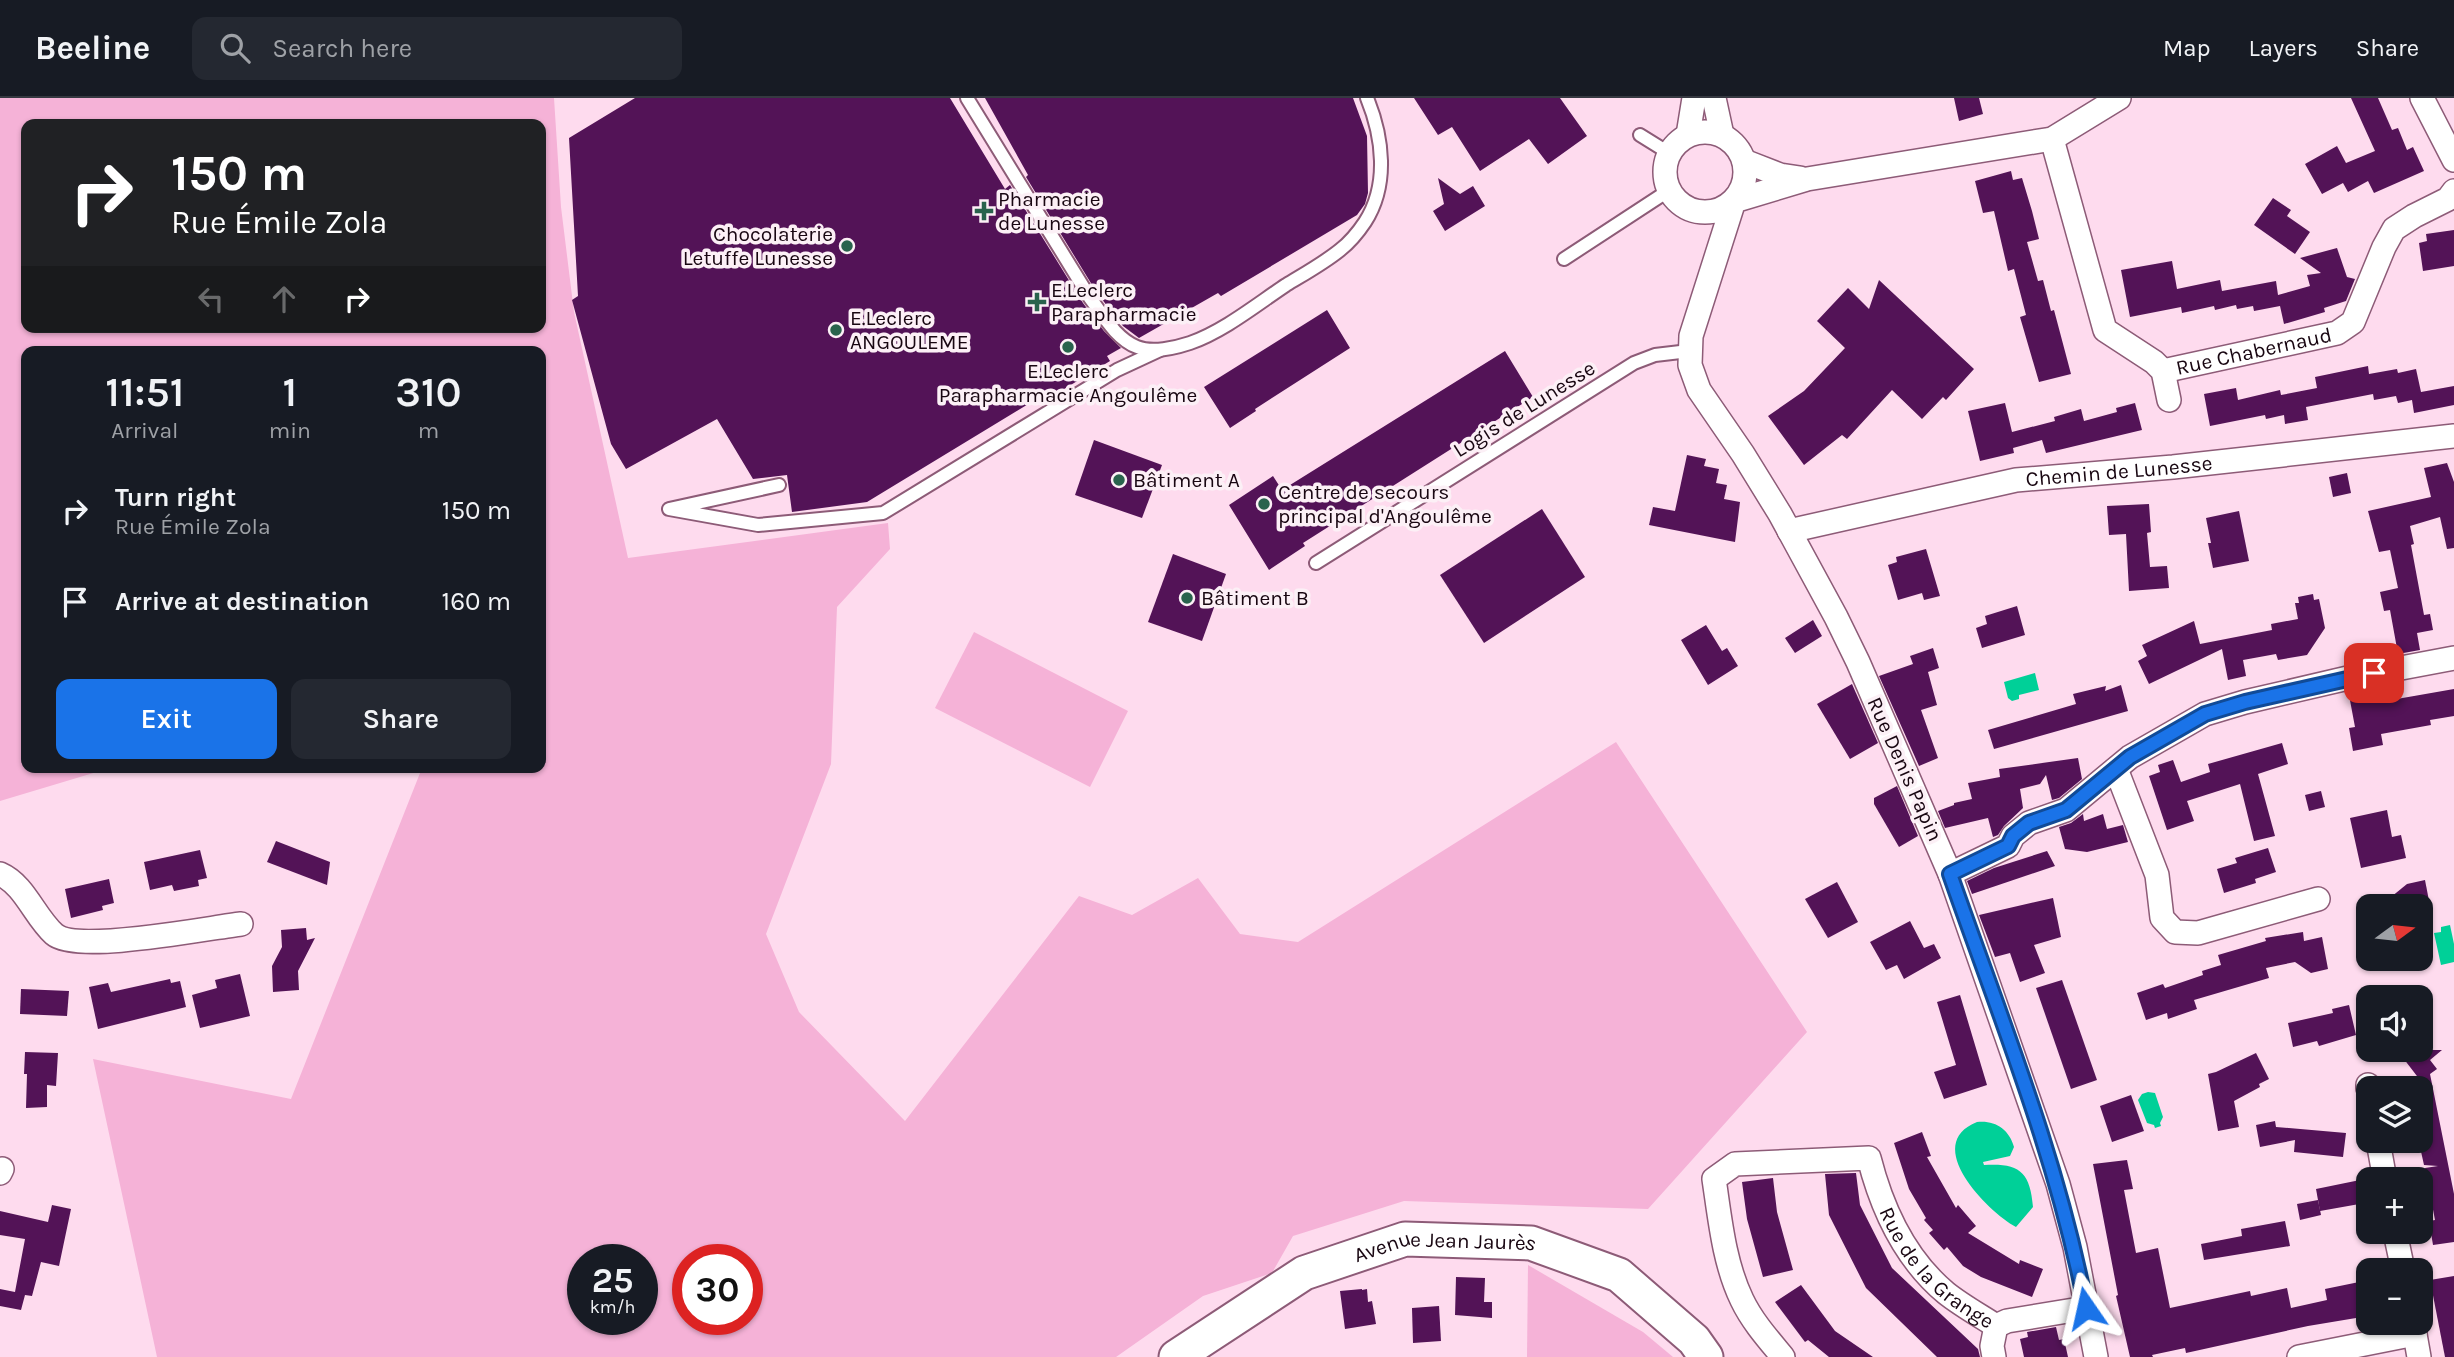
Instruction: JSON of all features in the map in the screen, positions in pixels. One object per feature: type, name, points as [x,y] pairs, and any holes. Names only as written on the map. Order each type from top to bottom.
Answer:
[{"type":"main road","name":"Avenue Jean Jaurès","points":[[1176,1357],[1304,1273],[1405,1239],[1531,1243],[1619,1275],[1694,1340],[1706,1357]]},
{"type":"street","points":[[1688,135],[1694,98]]},
{"type":"street","points":[[1714,98],[1722,135]]},
{"type":"street","points":[[1734,201],[1807,179],[2052,139],[2119,98]]},
{"type":"street","points":[[2423,98],[2454,160]]},
{"type":"street","points":[[1699,132],[1722,135],[1740,151],[1744,161],[1744,184],[1734,201],[1724,209],[1699,213],[1687,209],[1668,191],[1665,165],[1669,153],[1688,135],[1699,132]]},
{"type":"street","name":"Rue Chabernaud","points":[[2052,139],[2105,330],[2154,362],[2163,371],[2337,333],[2353,323],[2394,229],[2448,199],[2454,191]]},
{"type":"street","points":[[1744,161],[1780,175],[1807,179]]},
{"type":"street","name":"Rue Denis Papin","points":[[1734,201],[1691,336],[1690,365],[1699,390],[1743,454],[1789,531],[1858,662],[1950,874],[2058,1184],[2075,1247],[2096,1357]]},
{"type":"street","points":[[1699,213],[1719,250]]},
{"type":"street","points":[[2163,371],[2169,400]]},
{"type":"street","name":"Chemin de Lunesse","points":[[1789,531],[2016,480],[2198,464],[2454,436]]},
{"type":"street","points":[[1950,874],[2008,846],[2013,836],[2029,823],[2066,810],[2130,757],[2205,714],[2348,678],[2454,658]]},
{"type":"street","points":[[2116,769],[2157,875],[2162,918],[2175,932],[2198,933],[2318,899]]},
{"type":"street","points":[[1,874],[13,882],[55,936],[78,941],[106,942],[241,924]]},
{"type":"street","name":"Rue de la Grange","points":[[1783,1357],[1759,1328],[1742,1300],[1729,1263],[1714,1179],[1735,1164],[1869,1158],[1878,1194],[1908,1253],[1946,1293],[1996,1326],[2007,1321],[2086,1308]]},
{"type":"street","points":[[1994,1357],[1992,1346],[1996,1326]]},
{"type":"street","points":[[2298,1357],[2341,1353],[2394,1335]]},
{"type":"street","points":[[2415,1335],[2419,1357]]},
{"type":"lane","points":[[967,98],[1090,298],[1119,336],[1138,348],[1161,350]]},
{"type":"lane","points":[[779,485],[669,509],[758,525],[883,513],[1117,370],[1161,350],[1191,343],[1224,326],[1341,250],[1365,221],[1381,183],[1380,146],[1373,112],[1367,98]]},
{"type":"lane","points":[[1640,135],[1669,153]]},
{"type":"lane","points":[[1564,259],[1668,191]]},
{"type":"lane","name":"Logis de Lunesse","points":[[1316,563],[1634,363],[1655,355],[1689,351]]},
{"type":"shaded area","points":[[0,98],[554,98],[561,207],[574,312],[628,558],[888,523],[890,549],[837,607],[831,764],[766,934],[799,1012],[905,1121],[1079,896],[1132,915],[1198,878],[1240,934],[1298,942],[1616,742],[1807,1032],[1648,1209],[1404,1201],[1293,1236],[1272,1273],[1203,1296],[1116,1357],[157,1357],[93,1059],[291,1099],[420,773],[546,773],[546,346],[21,346],[21,773],[93,773],[0,801]]},
{"type":"shaded area","points":[[974,632],[1128,711],[1090,787],[935,708]]},
{"type":"shaded area","points":[[2035,673],[2039,690],[2019,695],[2019,699],[2012,701],[2008,698],[2004,682]]},
{"type":"shaded area","points":[[2450,925],[2454,962],[2441,965],[2434,933],[2441,932],[2441,927]]},
{"type":"shaded area","points":[[2155,1093],[2163,1117],[2161,1126],[2155,1128],[2147,1123],[2138,1100],[2142,1094]]},
{"type":"shaded area","points":[[1977,1122],[2000,1127],[2009,1135],[2014,1147],[2010,1156],[1983,1162],[1984,1165],[2014,1168],[2021,1172],[2029,1185],[2033,1207],[2016,1227],[1976,1193],[1957,1161],[1955,1145],[1961,1132]]},
{"type":"shaded area","points":[[1528,1265],[1643,1332],[1673,1357],[1527,1357]]},
{"type":"building","name":"E.Leclerc ANGOULEME","points":[[635,98],[950,98],[1005,189],[1010,185],[1083,303],[1121,348],[1107,356],[1110,361],[1056,394],[1053,389],[867,502],[792,512],[787,475],[753,479],[717,419],[626,469],[611,444],[572,300],[578,296],[569,138]]},
{"type":"building","points":[[985,98],[1353,98],[1367,136],[1368,193],[1365,204],[1357,215],[1221,296],[1218,293],[1139,338],[1123,326],[1097,293],[1026,177],[1028,175]]},
{"type":"building","points":[[1414,98],[1560,98],[1587,136],[1548,164],[1529,139],[1480,171],[1452,127],[1438,135]]},
{"type":"building","points":[[1954,98],[1979,98],[1983,114],[1959,121]]},
{"type":"building","points":[[2351,98],[2378,98],[2392,130],[2398,128],[2407,150],[2413,147],[2424,171],[2374,193],[2368,181],[2348,192],[2343,183],[2322,194],[2305,164],[2337,146],[2346,163],[2375,151]]},
{"type":"building","points":[[2011,171],[2013,180],[2022,178],[2032,211],[2039,239],[2027,242],[2038,281],[2043,280],[2051,311],[2054,310],[2071,374],[2039,382],[2020,317],[2026,315],[2014,269],[2008,271],[1994,211],[1983,213],[1975,181]]},
{"type":"building","points":[[1438,178],[1460,194],[1473,186],[1485,206],[1445,231],[1433,211],[1444,204]]},
{"type":"building","points":[[2273,198],[2291,210],[2287,216],[2310,232],[2295,254],[2254,225]]},
{"type":"building","points":[[2454,230],[2454,266],[2423,271],[2419,243],[2427,241],[2426,234]]},
{"type":"building","points":[[2337,248],[2347,277],[2355,279],[2346,301],[2324,308],[2325,312],[2284,324],[2280,306],[2254,311],[2253,306],[2237,309],[2236,305],[2215,310],[2214,306],[2182,313],[2181,307],[2130,317],[2121,270],[2172,261],[2177,289],[2220,280],[2222,291],[2276,281],[2278,295],[2310,286],[2307,275],[2321,273],[2300,258]]},
{"type":"building","points":[[1879,280],[1974,369],[1946,400],[1943,397],[1922,419],[1892,390],[1847,439],[1842,435],[1804,465],[1768,416],[1804,391],[1845,348],[1817,321],[1848,288],[1869,309]]},
{"type":"building","points":[[1327,310],[1350,348],[1230,428],[1204,387]]},
{"type":"building","points":[[1505,351],[1533,397],[1303,543],[1305,546],[1269,570],[1229,505],[1273,476],[1282,490]]},
{"type":"building","points":[[2368,366],[2369,374],[2416,369],[2421,392],[2454,386],[2454,405],[2414,413],[2412,400],[2398,403],[2396,396],[2374,400],[2373,394],[2306,407],[2308,420],[2285,424],[2284,415],[2266,419],[2265,415],[2210,426],[2204,394],[2236,388],[2238,400],[2280,390],[2281,395],[2317,388],[2315,377]]},
{"type":"building","points":[[2005,403],[2012,432],[2055,421],[2054,417],[2081,409],[2084,421],[2117,412],[2116,408],[2135,403],[2142,430],[2046,453],[2042,440],[2013,448],[2014,453],[1980,461],[1968,411]]},
{"type":"building","name":"Bâtiment A","points":[[1094,440],[1162,465],[1142,518],[1075,495]]},
{"type":"building","points":[[1687,455],[1706,459],[1704,466],[1719,469],[1716,483],[1727,485],[1724,499],[1740,502],[1735,542],[1649,525],[1653,507],[1675,511]]},
{"type":"building","points":[[2447,463],[2454,482],[2454,548],[2447,549],[2440,517],[2410,526],[2424,615],[2430,614],[2433,630],[2417,633],[2420,650],[2398,654],[2390,610],[2384,611],[2380,592],[2398,588],[2390,550],[2379,552],[2368,511],[2431,497],[2424,468]]},
{"type":"building","points":[[2347,473],[2351,493],[2333,497],[2329,477]]},
{"type":"building","points":[[2149,504],[2151,532],[2147,533],[2150,567],[2167,566],[2169,588],[2129,591],[2126,534],[2109,535],[2107,506]]},
{"type":"building","points":[[1542,509],[1585,577],[1484,643],[1440,575]]},
{"type":"building","points":[[2239,511],[2249,561],[2213,568],[2206,518]]},
{"type":"building","points":[[1926,549],[1940,596],[1924,600],[1922,593],[1898,600],[1888,565],[1897,562],[1896,557]]},
{"type":"building","name":"Bâtiment B","points":[[1173,554],[1226,574],[1202,641],[1148,622]]},
{"type":"building","points":[[2313,594],[2314,600],[2319,599],[2325,628],[2307,655],[2278,660],[2276,654],[2243,660],[2246,676],[2228,680],[2222,649],[2149,684],[2138,661],[2147,656],[2142,645],[2194,621],[2200,644],[2272,630],[2271,624],[2298,619],[2295,603],[2299,603],[2298,597]]},
{"type":"building","points":[[2017,606],[2025,635],[1982,648],[1976,628],[1987,624],[1985,616]]},
{"type":"building","points":[[1813,620],[1822,636],[1795,653],[1785,638]]},
{"type":"building","points":[[1706,625],[1722,651],[1727,648],[1738,666],[1708,685],[1681,640]]},
{"type":"building","points":[[1933,648],[1939,668],[1928,672],[1937,705],[1921,710],[1938,758],[1919,766],[1879,676],[1913,664],[1910,656]]},
{"type":"building","points":[[1852,684],[1878,743],[1850,759],[1817,704]]},
{"type":"building","points":[[2121,685],[2128,711],[1994,749],[1988,730],[2076,704],[2073,694],[2106,686],[2105,691]]},
{"type":"building","points":[[2454,689],[2454,716],[2430,720],[2431,725],[2381,734],[2383,745],[2353,751],[2349,728],[2355,727],[2349,695],[2372,691],[2374,703]]},
{"type":"building","points":[[2282,743],[2288,764],[2258,774],[2275,836],[2254,841],[2240,784],[2187,801],[2194,821],[2167,830],[2149,776],[2160,772],[2158,765],[2173,760],[2181,782],[2210,772],[2208,764]]},
{"type":"building","points":[[2078,758],[2082,779],[2059,798],[2052,800],[2046,775],[2040,784],[2020,789],[2023,808],[1998,835],[1993,837],[1988,818],[1945,828],[1938,811],[1954,803],[1972,799],[1968,783],[2000,777],[1999,769]]},
{"type":"building","points":[[1897,786],[1918,836],[1899,847],[1874,804],[1874,798]]},
{"type":"building","points":[[2321,791],[2325,807],[2309,811],[2305,795]]},
{"type":"building","points":[[2387,810],[2392,837],[2401,835],[2406,858],[2361,868],[2350,818]]},
{"type":"building","points":[[2083,814],[2084,821],[2103,814],[2107,829],[2123,825],[2128,842],[2087,852],[2065,849],[2059,827],[2071,823]]},
{"type":"building","points":[[276,841],[330,862],[327,885],[267,862]]},
{"type":"building","points":[[2268,848],[2276,872],[2255,879],[2256,883],[2224,893],[2217,869],[2237,863],[2235,858]]},
{"type":"building","points":[[200,850],[207,878],[198,880],[199,886],[174,891],[172,885],[150,890],[144,862]]},
{"type":"building","points":[[2047,851],[2055,866],[1972,894],[1967,881],[1994,868]]},
{"type":"building","points":[[109,879],[114,903],[102,906],[103,910],[71,918],[65,889]]},
{"type":"building","points":[[2425,880],[2428,894],[2395,894],[2407,884]]},
{"type":"building","points":[[1837,882],[1858,922],[1828,938],[1805,899]]},
{"type":"building","points":[[2053,898],[2061,937],[2034,945],[2045,973],[2020,982],[2010,953],[1995,957],[1979,915]]},
{"type":"building","points":[[1910,921],[1924,948],[1934,944],[1941,958],[1904,979],[1897,965],[1886,970],[1870,942]]},
{"type":"building","points":[[306,928],[307,940],[315,938],[298,971],[299,990],[273,992],[272,966],[282,947],[281,930]]},
{"type":"building","points":[[2303,932],[2304,941],[2322,937],[2328,969],[2311,973],[2295,962],[2266,968],[2269,978],[2194,1000],[2197,1009],[2168,1019],[2167,1013],[2146,1020],[2137,993],[2163,984],[2165,988],[2203,975],[2202,971],[2221,965],[2218,955],[2266,941],[2265,938]]},
{"type":"building","points":[[240,974],[250,1016],[200,1028],[192,995],[217,988],[215,980]]},
{"type":"building","points":[[170,979],[171,983],[180,981],[186,1007],[98,1029],[89,987],[108,983],[111,992]]},
{"type":"building","points":[[2062,980],[2097,1080],[2071,1089],[2036,988]]},
{"type":"building","points":[[21,989],[69,991],[67,1016],[20,1014]]},
{"type":"building","points":[[1960,995],[1987,1085],[1944,1099],[1934,1072],[1956,1065],[1937,1002]]},
{"type":"building","points":[[2349,1005],[2356,1035],[2319,1046],[2317,1041],[2293,1047],[2288,1023],[2333,1013],[2332,1009]]},
{"type":"building","points":[[2433,1050],[2442,1050],[2433,1058]]},
{"type":"building","points":[[25,1052],[58,1053],[56,1086],[47,1085],[47,1107],[26,1108]]},
{"type":"building","points":[[2256,1053],[2269,1079],[2234,1101],[2239,1127],[2218,1131],[2208,1074]]},
{"type":"building","points":[[2406,1062],[2432,1062],[2437,1069],[2430,1076],[2417,1076]]},
{"type":"building","points":[[2433,1089],[2454,1194],[2454,1242],[2433,1245],[2435,1220],[2432,1167],[2438,1166],[2424,1165],[2421,1153],[2433,1153]]},
{"type":"building","points":[[2131,1095],[2144,1131],[2112,1142],[2100,1106]]},
{"type":"building","points":[[2275,1121],[2276,1127],[2346,1133],[2343,1157],[2294,1152],[2295,1140],[2260,1147],[2256,1125]]},
{"type":"building","points":[[1922,1132],[1931,1156],[1927,1157],[1956,1208],[1958,1205],[1976,1226],[1968,1233],[2019,1264],[2020,1260],[2043,1269],[2032,1297],[1981,1277],[1963,1266],[1947,1247],[1944,1250],[1929,1233],[1933,1230],[1924,1220],[1926,1218],[1909,1189],[1894,1143]]},
{"type":"building","points":[[2127,1160],[2133,1189],[2124,1190],[2136,1253],[2158,1248],[2170,1308],[2250,1291],[2251,1296],[2287,1288],[2291,1308],[2327,1300],[2325,1289],[2356,1283],[2356,1318],[2186,1353],[2185,1348],[2152,1355],[2153,1357],[2130,1357],[2116,1296],[2118,1295],[2093,1164]]},
{"type":"building","points":[[1856,1173],[1860,1205],[1892,1268],[1978,1349],[1980,1357],[1937,1357],[1866,1288],[1829,1215],[1825,1174]]},
{"type":"building","points":[[1773,1178],[1777,1212],[1793,1270],[1763,1277],[1747,1219],[1742,1182]]},
{"type":"building","points":[[2356,1181],[2356,1205],[2320,1211],[2316,1189]]},
{"type":"building","points":[[2318,1200],[2321,1215],[2300,1220],[2297,1204]]},
{"type":"building","points":[[52,1205],[71,1209],[59,1266],[41,1262],[32,1296],[25,1295],[21,1310],[0,1306],[0,1289],[15,1292],[25,1239],[0,1235],[0,1211],[48,1222]]},
{"type":"building","points":[[2285,1221],[2290,1246],[2204,1260],[2201,1244],[2242,1236],[2241,1229]]},
{"type":"building","points":[[2454,1276],[2454,1357],[2445,1357],[2433,1295],[2433,1280]]},
{"type":"building","points":[[1456,1277],[1485,1278],[1484,1302],[1492,1302],[1492,1318],[1455,1315]]},
{"type":"building","points":[[1801,1285],[1835,1331],[1873,1357],[1829,1357],[1808,1340],[1805,1342],[1775,1302]]},
{"type":"building","points":[[1367,1289],[1368,1302],[1372,1301],[1376,1324],[1345,1329],[1340,1291]]},
{"type":"building","points":[[1439,1306],[1441,1341],[1413,1343],[1412,1308]]},
{"type":"building","points":[[2056,1327],[2059,1340],[2064,1339],[2068,1357],[2024,1357],[2020,1339],[2028,1337],[2027,1332]]},
{"type":"place","name":"Pharmacie de Lunesse","points":[[984,211]]},
{"type":"place","name":"Chocolaterie Letuffe Lunesse","points":[[847,246]]},
{"type":"place","name":"E.Leclerc Parapharmacie","points":[[1037,302]]},
{"type":"place","name":"E.Leclerc ANGOULEME","points":[[836,330]]},
{"type":"place","name":"E.Leclerc Parapharmacie Angoulême","points":[[1068,347]]},
{"type":"place","name":"Bâtiment A","points":[[1119,480]]},
{"type":"place","name":"Centre de secours principal d'Angoulême","points":[[1264,504]]},
{"type":"place","name":"Bâtiment B","points":[[1187,598]]},
{"type":"route","points":[[2086,1308],[2075,1247],[2058,1184],[1950,874],[2008,846],[2013,836],[2029,823],[2066,810],[2130,757],[2205,714],[2245,702],[2374,673]]}]
